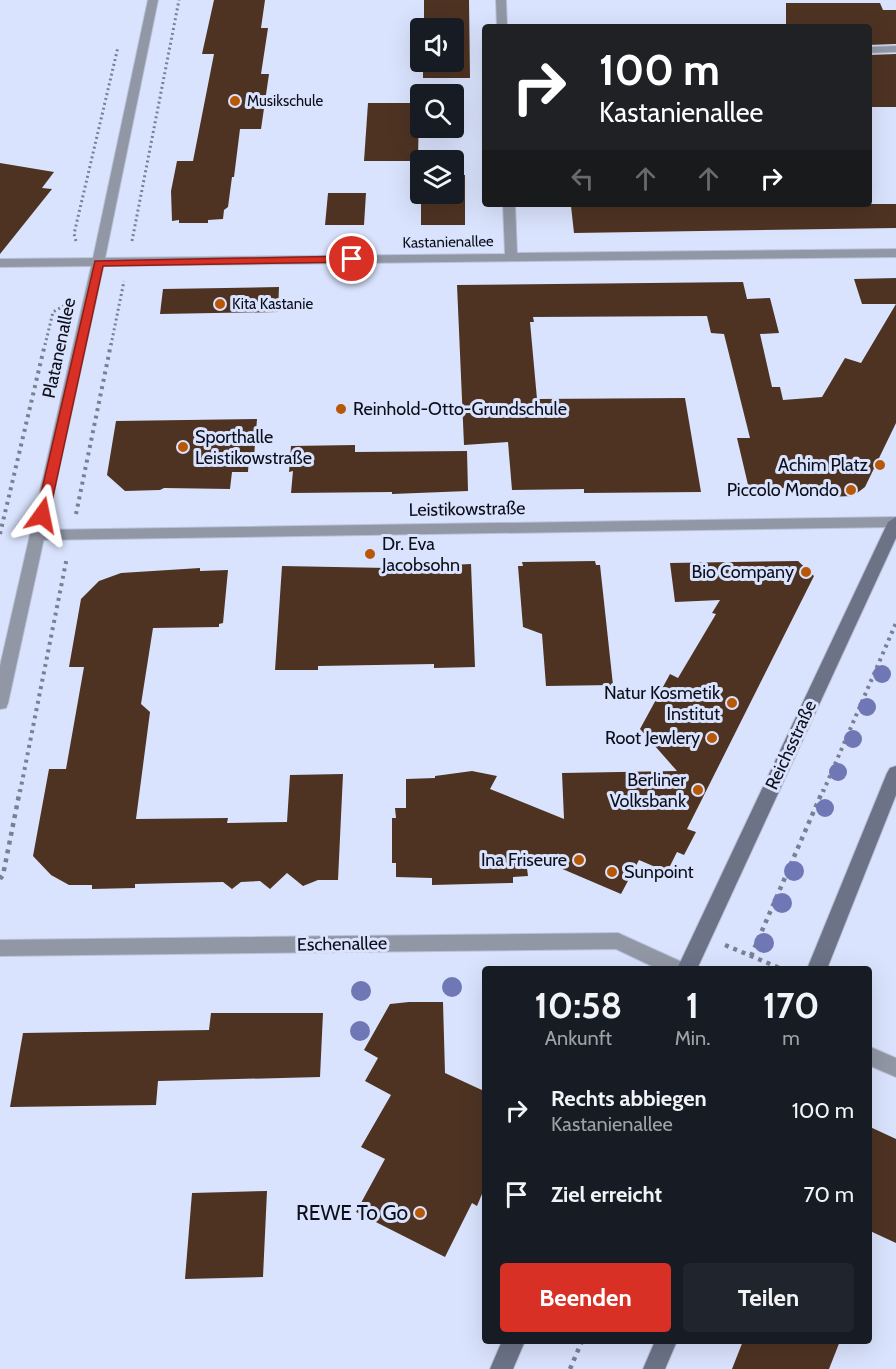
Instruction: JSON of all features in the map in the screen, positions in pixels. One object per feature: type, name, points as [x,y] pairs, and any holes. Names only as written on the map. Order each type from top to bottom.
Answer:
[{"type":"main road","name":"Reichsstraße","points":[[688,966],[896,522]]},
{"type":"main road","points":[[818,966],[896,773]]},
{"type":"main road","points":[[501,1369],[513,1344]]},
{"type":"main road","points":[[654,1369],[665,1344]]},
{"type":"street","name":"Platanenallee","points":[[0,703],[98,263],[153,0]]},
{"type":"street","points":[[501,0],[502,24]]},
{"type":"street","points":[[872,50],[896,50]]},
{"type":"street","points":[[509,207],[511,257]]},
{"type":"street","name":"Kastanienallee","points":[[0,263],[896,253]]},
{"type":"street","name":"Leistikowstraße","points":[[38,535],[896,522]]},
{"type":"street","name":"Eschenallee","points":[[0,948],[618,941],[671,966]]},
{"type":"street","points":[[872,1057],[896,1068]]},
{"type":"path","points":[[130,248],[179,0]]},
{"type":"path","points":[[75,248],[74,234],[119,45]]},
{"type":"path","points":[[74,524],[125,276]]},
{"type":"path","points":[[0,534],[52,312],[69,303]]},
{"type":"path","points":[[0,879],[3,875],[68,553]]},
{"type":"path","points":[[751,956],[896,623]]},
{"type":"path","points":[[721,943],[775,966]]},
{"type":"path","points":[[570,1369],[581,1344]]},
{"type":"building","points":[[214,0],[265,0],[261,28],[268,28],[261,74],[269,74],[261,129],[240,129],[234,177],[232,177],[228,207],[224,210],[223,219],[208,220],[208,223],[179,223],[179,220],[172,221],[171,191],[177,161],[193,161],[214,54],[202,54]]},
{"type":"building","points":[[424,0],[469,0],[470,78],[423,78],[423,72],[464,72],[464,18],[424,18]]},
{"type":"building","points":[[786,3],[880,3],[883,10],[896,10],[896,44],[872,45],[872,24],[786,24]]},
{"type":"building","points":[[896,54],[896,107],[872,107],[872,55]]},
{"type":"building","points":[[368,103],[410,103],[410,138],[418,138],[418,150],[410,150],[410,161],[364,161]]},
{"type":"building","points":[[0,163],[54,172],[42,188],[52,189],[0,254]]},
{"type":"building","points":[[465,175],[465,225],[421,225],[421,204],[464,204]]},
{"type":"building","points":[[328,193],[366,193],[364,225],[325,225]]},
{"type":"building","points":[[872,204],[896,204],[896,228],[574,233],[571,207],[872,207]]},
{"type":"building","points":[[896,278],[896,304],[862,304],[854,279]]},
{"type":"building","points":[[743,282],[747,299],[770,298],[779,333],[760,334],[772,387],[780,387],[783,400],[822,397],[845,358],[861,363],[896,304],[896,423],[865,487],[853,496],[824,497],[819,487],[749,489],[737,438],[750,438],[724,334],[711,333],[707,316],[533,317],[534,322],[530,322],[537,399],[685,398],[701,492],[584,493],[584,489],[512,490],[508,442],[464,445],[457,285]]},
{"type":"building","points":[[279,287],[278,312],[160,314],[163,289]]},
{"type":"building","name":"Sporthalle Leistikowstraße","points":[[257,419],[254,457],[249,457],[248,472],[232,472],[230,489],[164,488],[125,491],[107,475],[116,421]]},
{"type":"building","points":[[355,445],[355,452],[467,451],[468,491],[392,494],[392,492],[291,493],[293,471],[289,472],[291,446]]},
{"type":"building","points":[[595,561],[596,565],[600,565],[613,685],[546,686],[542,634],[523,627],[518,566],[523,566],[522,562]]},
{"type":"building","points":[[798,561],[814,576],[687,829],[696,832],[684,855],[677,852],[667,872],[639,860],[621,894],[525,853],[528,876],[513,877],[513,883],[432,885],[432,878],[396,877],[396,863],[392,863],[392,818],[396,818],[395,808],[406,808],[406,779],[435,778],[435,776],[472,771],[497,776],[490,789],[564,819],[562,773],[677,771],[640,729],[670,674],[678,678],[716,614],[712,613],[720,600],[675,602],[670,563]]},
{"type":"building","points":[[471,564],[475,667],[434,668],[434,664],[318,666],[318,670],[275,670],[282,566],[388,568]]},
{"type":"building","points":[[200,568],[200,571],[228,570],[223,623],[219,624],[219,627],[153,628],[141,704],[150,712],[136,819],[228,818],[227,823],[287,822],[290,775],[343,774],[338,880],[318,880],[303,886],[287,873],[270,889],[260,881],[241,882],[232,889],[223,882],[135,884],[135,888],[92,889],[92,885],[69,885],[51,875],[33,856],[49,769],[66,769],[84,667],[69,667],[81,599],[99,581],[121,573]]},
{"type":"building","points":[[443,1002],[445,1073],[482,1090],[482,1194],[477,1206],[472,1203],[445,1257],[356,1212],[385,1159],[361,1147],[391,1095],[365,1081],[378,1058],[364,1050],[390,1004]]},
{"type":"building","points":[[211,1013],[323,1013],[320,1077],[158,1081],[156,1105],[10,1107],[23,1033],[209,1030]]},
{"type":"building","points":[[872,1128],[896,1139],[896,1243],[872,1232]]},
{"type":"building","points":[[267,1191],[263,1277],[185,1279],[192,1193]]},
{"type":"building","points":[[742,1344],[839,1344],[829,1369],[732,1369]]},
{"type":"place","name":"Musikschule","points":[[235,101]]},
{"type":"place","name":"Kita Kastanie","points":[[220,304]]},
{"type":"place","name":"Reinhold-Otto-Grundschule","points":[[341,409]]},
{"type":"place","name":"Sporthalle Leistikowstraße","points":[[183,447]]},
{"type":"place","name":"Achim Platz","points":[[880,465]]},
{"type":"place","name":"Piccolo Mondo","points":[[851,490]]},
{"type":"place","name":"Dr. Eva Jacobsohn","points":[[370,554]]},
{"type":"place","name":"Bio Company","points":[[806,572]]},
{"type":"place","name":"Natur Kosmetik Institut","points":[[732,703]]},
{"type":"place","name":"Root Jewlery","points":[[712,738]]},
{"type":"place","name":"Berliner Volksbank","points":[[698,790]]},
{"type":"place","name":"Ina Friseure","points":[[579,860]]},
{"type":"place","name":"Sunpoint","points":[[612,872]]},
{"type":"place","name":"REWE To Go","points":[[420,1213]]},
{"type":"route","points":[[42,515],[98,263],[352,259]]}]
